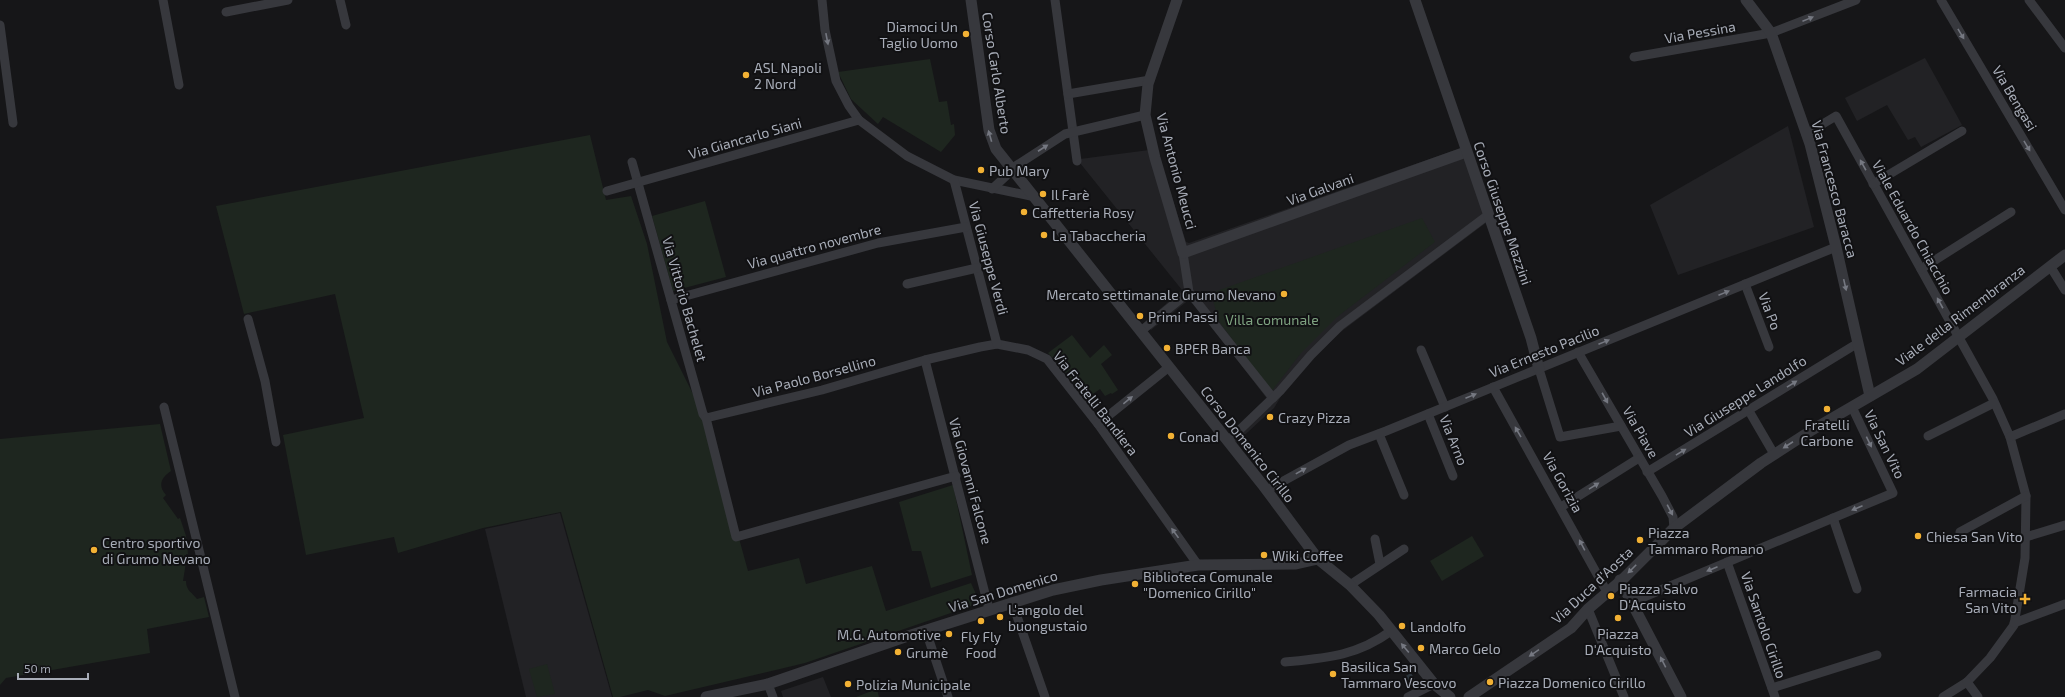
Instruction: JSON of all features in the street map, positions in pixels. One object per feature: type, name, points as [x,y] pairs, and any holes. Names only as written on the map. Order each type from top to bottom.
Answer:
[{"type":"street","points":[[163,0],[178,85]]},
{"type":"street","points":[[226,12],[288,0]]},
{"type":"street","points":[[340,0],[346,25]]},
{"type":"street","points":[[822,0],[825,30],[836,81],[848,106],[859,120],[907,156],[954,180],[1032,197]]},
{"type":"street","name":"Corso Carlo Alberto","points":[[971,0],[989,130],[996,149],[1032,197]]},
{"type":"street","points":[[1055,0],[1077,161]]},
{"type":"street","name":"Via Antonio Meucci","points":[[1177,0],[1150,80],[1145,115],[1155,158],[1183,254],[1189,292]]},
{"type":"street","name":"Corso Giuseppe Mazzini","points":[[1414,0],[1531,338],[1560,438],[1621,426]]},
{"type":"street","name":"Via Francesco Baracca","points":[[1746,0],[1772,33],[1806,134],[1836,247],[1870,396]]},
{"type":"street","name":"Via Pessina","points":[[1634,57],[1772,33],[1856,0]]},
{"type":"street","name":"Via Bengasi","points":[[1941,0],[2065,210]]},
{"type":"street","points":[[2029,0],[2064,43]]},
{"type":"street","points":[[0,25],[13,123]]},
{"type":"street","points":[[1068,94],[1150,80]]},
{"type":"street","points":[[992,188],[1006,176],[1011,169],[1065,134],[1145,115]]},
{"type":"street","name":"Viale Eduardo Chiacchio","points":[[1806,134],[1836,116],[1994,403],[2010,437],[2026,496],[2025,558],[2014,624]]},
{"type":"street","name":"Via Giancarlo Siani","points":[[607,191],[859,120]]},
{"type":"street","points":[[1873,184],[1962,131]]},
{"type":"street","name":"Via Galvani","points":[[1183,254],[1466,152]]},
{"type":"street","name":"Via Vittorio Bachelet","points":[[632,162],[703,414],[709,418],[736,537],[956,476]]},
{"type":"street","name":"Via Giuseppe Verdi","points":[[954,180],[997,344]]},
{"type":"street","name":"Corso Domenico Cirillo","points":[[1032,197],[1228,440],[1318,559],[1350,585],[1391,631],[1434,684],[1450,697]]},
{"type":"street","points":[[1921,269],[2011,212]]},
{"type":"street","points":[[1228,440],[1274,398],[1311,355],[1340,326],[1488,215]]},
{"type":"street","name":"Via quattro novembre","points":[[671,300],[878,243],[966,227]]},
{"type":"street","name":"Via Ernesto Pacilio","points":[[1267,490],[1349,445],[1836,247]]},
{"type":"street","name":"Viale della Rimembranza","points":[[1870,396],[1917,368],[2065,255]]},
{"type":"street","points":[[2050,266],[2065,290]]},
{"type":"street","points":[[907,284],[977,268]]},
{"type":"street","name":"Via Po","points":[[1745,284],[1770,347]]},
{"type":"street","points":[[1141,331],[1189,292],[1274,398]]},
{"type":"street","points":[[248,319],[265,380],[276,442]]},
{"type":"street","name":"Via Giuseppe Landolfo","points":[[1647,472],[1858,343]]},
{"type":"street","name":"Via Fratelli Bandiera","points":[[925,360],[997,344],[1028,350],[1047,359],[1098,424],[1198,565]]},
{"type":"street","points":[[1421,350],[1445,407]]},
{"type":"street","name":"Via Piave","points":[[1578,352],[1673,516],[1674,528]]},
{"type":"street","name":"Via Paolo Borsellino","points":[[709,418],[822,390],[925,360]]},
{"type":"street","name":"Via Giovanni Falcone","points":[[925,360],[989,609]]},
{"type":"street","points":[[1098,424],[1169,367]]},
{"type":"street","name":"Via Gorizia","points":[[1493,387],[1607,592]]},
{"type":"street","name":"Via Duca d'Aosta","points":[[1469,697],[1571,628],[1588,609],[1674,528],[1774,454],[1870,396]]},
{"type":"street","points":[[1928,436],[1994,403]]},
{"type":"street","name":"Via San Vito","points":[[1833,518],[1893,493],[1852,407]]},
{"type":"street","points":[[164,408],[235,697]]},
{"type":"street","points":[[1749,411],[1774,454]]},
{"type":"street","name":"Via Arno","points":[[1428,414],[1454,476]]},
{"type":"street","points":[[2010,437],[2065,414]]},
{"type":"street","points":[[1379,434],[1404,495]]},
{"type":"street","points":[[1561,507],[1639,458]]},
{"type":"street","points":[[1960,532],[2026,496]]},
{"type":"street","points":[[1632,602],[1833,518],[1857,589]]},
{"type":"street","points":[[2026,537],[2065,525]]},
{"type":"street","points":[[1375,539],[1380,564]]},
{"type":"street","points":[[1350,585],[1404,549]]},
{"type":"street","name":"Via San Domenico","points":[[706,697],[770,690],[926,631],[989,609],[1053,590],[1101,580],[1198,565],[1296,564],[1318,559]]},
{"type":"street","name":"Via Santolo Cirillo","points":[[1727,562],[1773,693]]},
{"type":"street","points":[[1620,580],[1681,697]]},
{"type":"street","points":[[1012,602],[1045,697]]},
{"type":"street","points":[[1943,697],[1967,682],[1990,658],[2014,624],[2065,604]]},
{"type":"street","points":[[1588,609],[1624,697]]},
{"type":"street","points":[[926,631],[948,697]]},
{"type":"street","points":[[1285,662],[1348,654],[1374,643],[1391,631]]},
{"type":"street","points":[[1773,693],[1877,655]]},
{"type":"street","points":[[1967,682],[1978,697]]},
{"type":"street","points":[[1408,697],[1434,684]]},
{"type":"shaded area","points":[[1925,58],[1962,125],[1921,147],[1915,137],[1908,140],[1887,105],[1857,121],[1845,98]]},
{"type":"shaded area","points":[[1788,126],[1814,227],[1678,275],[1650,205]]},
{"type":"shaded area","name":"Mercato settimanale Grumo Nevano","points":[[1461,148],[1487,222],[1342,331],[1311,360],[1286,388],[1274,408],[1235,444],[1229,434],[1268,400],[1190,299],[1151,330],[1145,322],[1182,290],[1080,163],[1080,159],[1157,149],[1186,242],[1189,243]]},
{"type":"shaded area","points":[[560,513],[612,697],[526,697],[485,529]]},
{"type":"shaded area","points":[[1411,673],[1417,683],[1410,687],[1404,677]]},
{"type":"shaded area","points":[[823,677],[831,697],[783,697],[781,691]]},
{"type":"green space","points":[[930,59],[939,102],[947,101],[951,125],[954,124],[955,135],[941,152],[883,117],[878,124],[851,99],[838,72]]},
{"type":"green space","points":[[590,135],[606,200],[631,196],[647,244],[667,342],[707,422],[748,571],[799,558],[806,584],[872,566],[886,611],[971,583],[980,603],[805,663],[665,696],[648,690],[620,697],[613,697],[561,512],[483,528],[398,553],[394,537],[306,555],[283,435],[364,418],[335,294],[244,314],[216,206]]},
{"type":"green space","points":[[705,201],[726,277],[673,291],[652,216]]},
{"type":"green space","name":"Villa comunale","points":[[1422,218],[1435,242],[1337,317],[1301,353],[1271,392],[1216,317],[1216,311],[1211,293]]},
{"type":"green space","points":[[1072,335],[1090,358],[1104,345],[1112,355],[1101,364],[1118,390],[1105,396],[1100,389],[1083,401],[1072,381],[1048,353]]},
{"type":"green space","name":"Centro sportivo di Grumo Nevano","points":[[160,424],[171,471],[165,476],[161,485],[166,495],[163,498],[178,519],[180,518],[186,536],[188,554],[186,554],[183,581],[186,581],[188,589],[197,599],[204,597],[209,617],[147,629],[150,653],[6,678],[0,685],[0,439]]},
{"type":"green space","points":[[953,485],[972,575],[931,588],[921,551],[912,551],[899,502]]},
{"type":"green space","points":[[1472,536],[1484,556],[1442,581],[1430,561]]},
{"type":"green space","points":[[547,664],[555,694],[537,697],[529,669]]},
{"type":"green space","points":[[877,689],[879,697],[856,697]]},
{"type":"place","name":"Diamoci Un Taglio Uomo","points":[[966,34]]},
{"type":"place","name":"ASL Napoli 2 Nord","points":[[746,75]]},
{"type":"place","name":"Pub Mary","points":[[981,170]]},
{"type":"place","name":"Il Farè","points":[[1043,194]]},
{"type":"place","name":"Caffetteria Rosy","points":[[1024,212]]},
{"type":"place","name":"La Tabaccheria","points":[[1044,235]]},
{"type":"place","name":"Mercato settimanale Grumo Nevano","points":[[1284,294]]},
{"type":"place","name":"Primi Passi","points":[[1140,316]]},
{"type":"place","name":"BPER Banca","points":[[1167,348]]},
{"type":"place","name":"Fratelli Carbone","points":[[1827,409]]},
{"type":"place","name":"Crazy Pizza","points":[[1270,417]]},
{"type":"place","name":"Conad","points":[[1171,436]]},
{"type":"place","name":"Chiesa San Vito","points":[[1918,536]]},
{"type":"place","name":"Piazza Tammaro Romano","points":[[1640,540]]},
{"type":"place","name":"Centro sportivo di Grumo Nevano","points":[[94,550]]},
{"type":"place","name":"Wiki Coffee","points":[[1264,555]]},
{"type":"place","name":"Biblioteca Comunale \"Domenico Cirillo\"","points":[[1135,584]]},
{"type":"place","name":"Piazza Salvo D'Acquisto","points":[[1611,596]]},
{"type":"place","name":"Farmacia San Vito","points":[[2025,599]]},
{"type":"place","name":"L'angolo del buongustaio","points":[[1000,617]]},
{"type":"place","name":"Piazza D'Acquisto","points":[[1618,618]]},
{"type":"place","name":"Fly Fly Food","points":[[981,621]]},
{"type":"place","name":"Landolfo","points":[[1402,626]]},
{"type":"place","name":"M.G. Automotive","points":[[949,634]]},
{"type":"place","name":"Marco Gelo","points":[[1421,648]]},
{"type":"place","name":"Grumè","points":[[898,652]]},
{"type":"place","name":"Basilica San Tammaro Vescovo","points":[[1333,674]]},
{"type":"place","name":"Piazza Domenico Cirillo","points":[[1490,682]]},
{"type":"place","name":"Polizia Municipale","points":[[848,684]]}]
